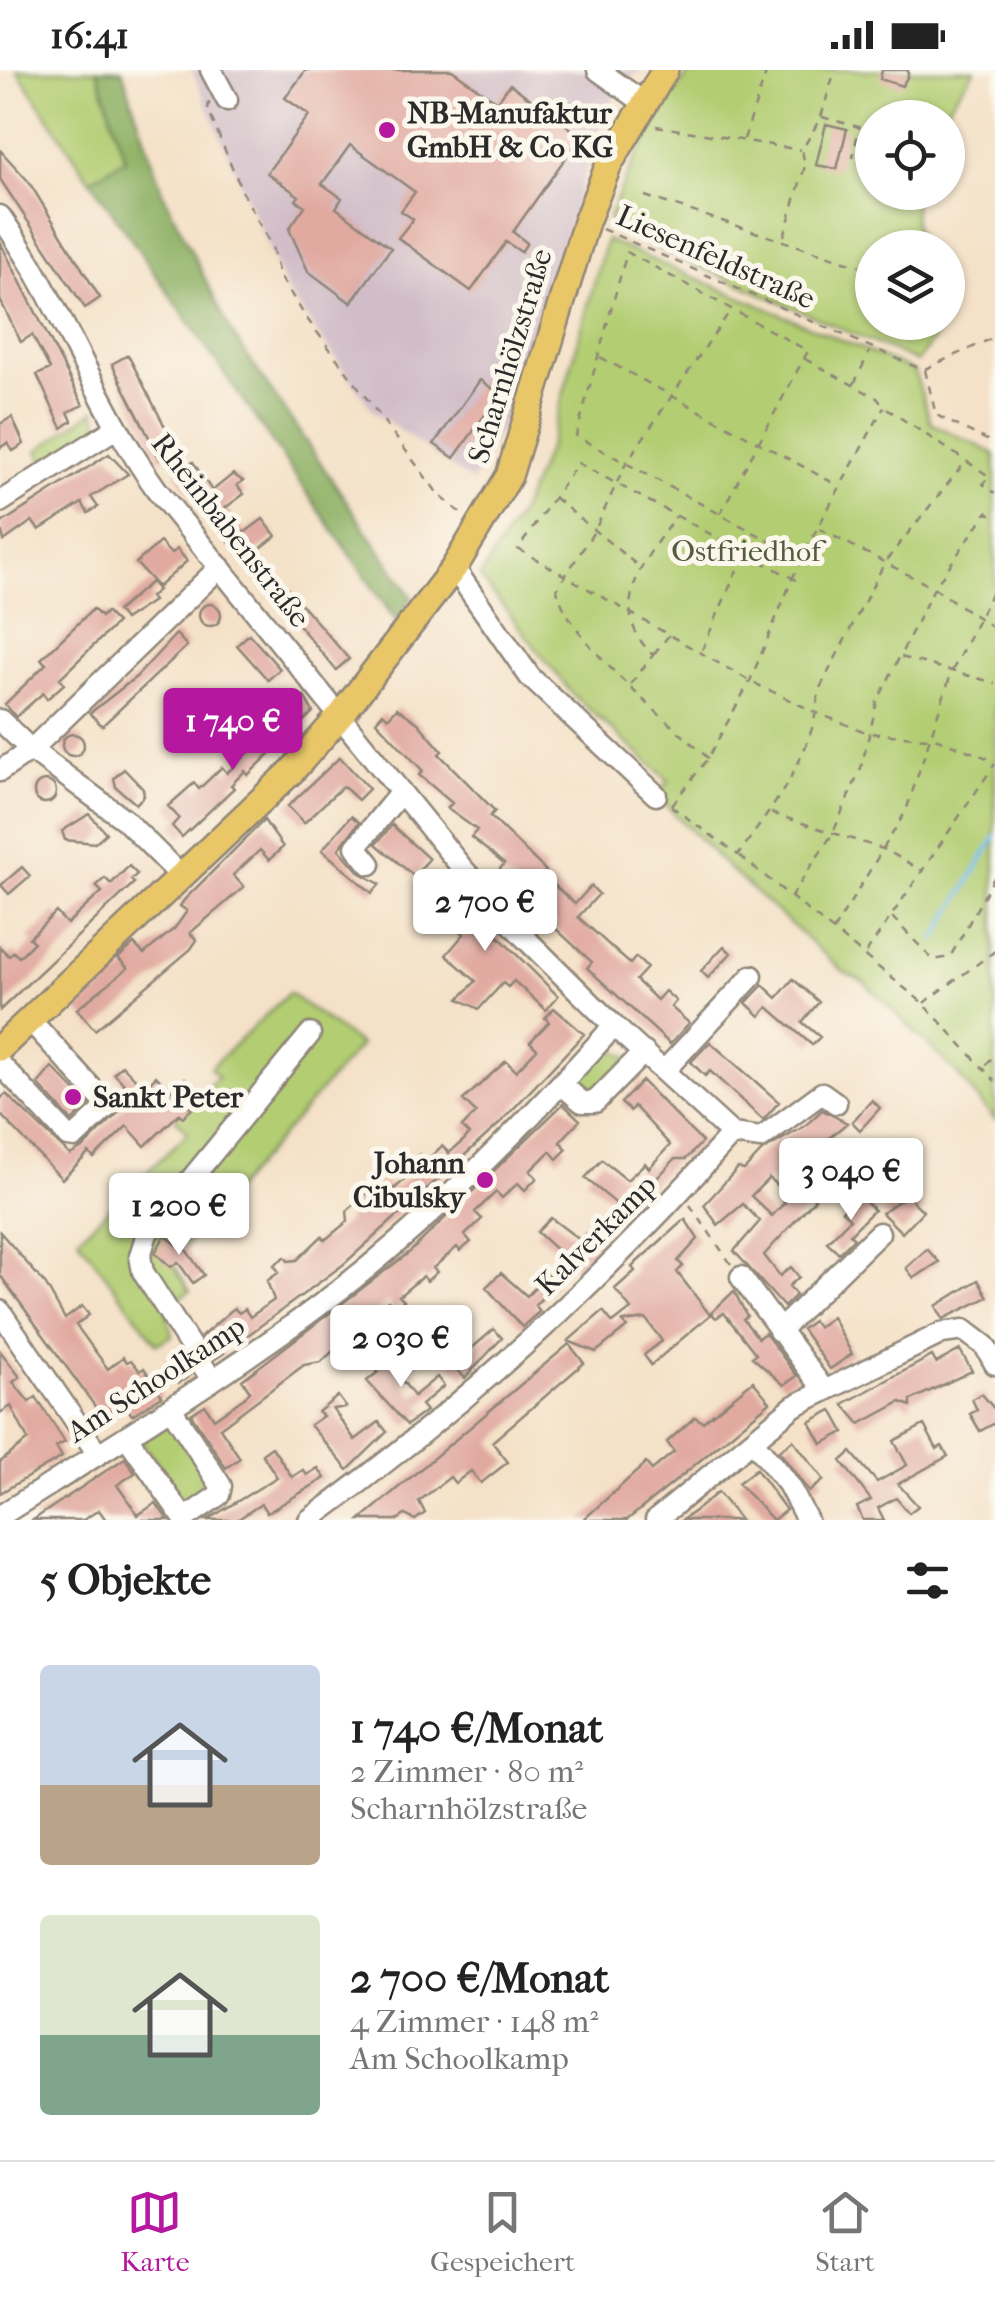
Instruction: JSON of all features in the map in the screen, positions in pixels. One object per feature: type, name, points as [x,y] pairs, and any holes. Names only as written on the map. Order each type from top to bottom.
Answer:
[{"type":"main road","name":"Scharnhölzstraße","points":[[0,1048],[292,771],[342,715],[448,576],[480,528],[523,440],[586,222],[638,110],[665,70]]},
{"type":"street","points":[[211,70],[218,98]]},
{"type":"street","points":[[598,70],[638,110]]},
{"type":"street","name":"Rheinbabenstraße","points":[[0,216],[36,271],[116,428],[157,490],[342,715]]},
{"type":"street","points":[[0,502],[116,428]]},
{"type":"street","points":[[0,771],[31,750],[220,567]]},
{"type":"street","points":[[448,576],[530,677],[656,795]]},
{"type":"street","points":[[342,715],[401,792],[522,935],[732,1134],[761,1138],[822,1093],[836,1103]]},
{"type":"street","points":[[0,720],[31,750],[124,820],[180,876]]},
{"type":"street","points":[[370,864],[356,847],[401,792]]},
{"type":"street","points":[[664,1071],[752,976]]},
{"type":"street","points":[[0,1064],[68,1136],[75,1137],[108,1106],[30,1020]]},
{"type":"street","name":"Am Schoolkamp","points":[[0,1516],[128,1437],[308,1314],[418,1223],[561,1084],[614,1026]]},
{"type":"street","points":[[212,1380],[143,1272],[140,1256],[146,1233],[310,1034]]},
{"type":"street","points":[[561,1084],[582,1102],[595,1102],[644,1052]]},
{"type":"street","name":"Kalverkamp","points":[[309,1520],[416,1442],[533,1342],[681,1192],[732,1134]]},
{"type":"street","points":[[779,1330],[879,1233]]},
{"type":"street","points":[[740,1277],[824,1390]]},
{"type":"street","points":[[0,1312],[98,1454]]},
{"type":"street","points":[[656,1520],[794,1406],[942,1332],[964,1330],[985,1346],[995,1364]]},
{"type":"street","points":[[128,1437],[185,1519],[219,1496],[222,1486],[171,1408]]},
{"type":"street","points":[[753,1441],[788,1484],[807,1520]]},
{"type":"path","points":[[744,140],[766,70]]},
{"type":"path","points":[[783,237],[805,166],[802,150],[820,117],[836,70]]},
{"type":"path","points":[[218,98],[208,110],[288,289],[354,388],[439,495],[480,528]]},
{"type":"path","points":[[638,110],[666,128],[802,150]]},
{"type":"path","points":[[820,117],[859,126],[853,158]]},
{"type":"path","points":[[645,196],[783,237],[855,264]]},
{"type":"path","name":"Liesenfeldstraße","points":[[586,222],[925,369]]},
{"type":"path","points":[[720,514],[808,351],[627,252],[576,436],[801,558]]},
{"type":"path","points":[[708,758],[594,651],[559,600],[557,589],[595,530],[620,484],[626,463],[731,309]]},
{"type":"path","points":[[995,338],[925,369],[936,415],[995,444]]},
{"type":"path","points":[[853,385],[872,348]]},
{"type":"path","points":[[598,356],[841,488]]},
{"type":"path","points":[[804,358],[853,385],[995,478]]},
{"type":"path","points":[[884,407],[801,558],[796,580],[750,681],[708,758],[672,806],[865,954],[923,1004],[986,1066],[995,1081]]},
{"type":"path","points":[[738,855],[769,812],[817,712],[824,677],[885,562],[966,461]]},
{"type":"path","points":[[796,580],[578,462],[518,550],[750,681],[817,712],[868,734],[930,740],[973,750],[995,762],[865,954]]},
{"type":"path","points":[[989,476],[984,484],[995,493]]},
{"type":"path","points":[[554,497],[639,566]]},
{"type":"path","points":[[792,897],[833,833],[861,768],[868,734],[899,657],[934,588],[987,512],[995,518]]},
{"type":"path","points":[[653,655],[644,646],[627,610],[639,566],[677,516]]},
{"type":"path","points":[[818,528],[934,588],[995,629]]},
{"type":"path","points":[[701,652],[745,552]]},
{"type":"path","points":[[833,931],[886,850],[906,811],[952,671],[995,586]]},
{"type":"path","points":[[630,685],[670,634]]},
{"type":"path","points":[[899,657],[995,683]]},
{"type":"path","points":[[769,812],[886,850],[924,872]]},
{"type":"path","points":[[892,916],[933,960],[950,957],[995,876]]},
{"type":"path","points":[[923,1004],[995,951]]},
{"type":"path","points":[[986,1066],[995,1054]]},
{"type":"path","points":[[681,1192],[740,1277]]},
{"type":"shaded area","points":[[192,70],[643,70],[629,77],[606,109],[508,413],[472,482],[373,411],[286,289]]},
{"type":"green space","points":[[17,70],[97,70],[125,160],[90,180]]},
{"type":"green space","points":[[97,70],[122,70],[162,191],[231,332],[412,597],[396,621],[90,180],[125,159]]},
{"type":"green space","points":[[691,70],[975,70],[953,100],[855,100],[855,210],[914,210],[916,230],[855,230],[855,335],[614,229],[609,218],[655,123]]},
{"type":"green space","name":"Ostfriedhof","points":[[606,240],[914,371],[931,423],[995,454],[995,1120],[955,1071],[863,981],[844,972],[727,867],[656,795],[669,781],[573,695],[480,577],[520,512],[549,446]]},
{"type":"green space","points":[[867,340],[933,340],[917,362]]},
{"type":"green space","points":[[95,410],[100,428],[45,463],[37,451]]},
{"type":"green space","points":[[289,993],[360,1045],[172,1262],[190,1291],[166,1308],[172,1336],[157,1344],[78,1238],[188,1133],[175,1118],[218,1077],[210,1068]]},
{"type":"green space","points":[[607,1046],[629,1058],[594,1096],[584,1097],[573,1080]]},
{"type":"green space","points":[[165,1421],[172,1422],[216,1489],[185,1507],[140,1439]]},
{"type":"building","points":[[306,70],[452,70],[497,102],[510,84],[581,136],[513,232],[527,243],[521,252],[506,242],[471,291],[398,238],[413,219],[401,211],[415,192],[350,145],[322,184],[342,198],[336,208],[391,248],[351,303],[308,271],[289,229],[305,206],[296,200],[299,196],[267,173],[309,115],[285,98]]},
{"type":"building","points":[[882,70],[908,70],[908,76],[902,86],[880,79]]},
{"type":"building","points":[[826,124],[847,129],[837,169],[816,165]]},
{"type":"building","points":[[0,150],[29,182],[100,298],[85,308],[0,179]]},
{"type":"building","points":[[0,242],[83,405],[68,412],[72,421],[62,428],[37,375],[50,369],[32,335],[21,342],[0,300]]},
{"type":"building","points":[[128,355],[177,450],[160,459],[112,364]]},
{"type":"building","points":[[480,380],[500,394],[454,458],[434,444]]},
{"type":"building","points":[[12,417],[24,444],[13,451],[7,443],[0,448],[0,424]]},
{"type":"building","points":[[109,454],[128,474],[91,497],[98,507],[88,513],[82,503],[39,530],[32,521],[4,541],[0,524]]},
{"type":"building","points":[[193,462],[212,491],[233,474],[243,481],[237,485],[244,494],[225,508],[244,533],[263,519],[276,536],[256,552],[349,659],[336,670],[176,473]]},
{"type":"building","points":[[160,542],[171,554],[177,549],[187,561],[158,587],[136,563]]},
{"type":"building","points":[[151,582],[158,590],[150,597],[153,601],[124,620],[117,611]]},
{"type":"building","points":[[210,604],[218,607],[218,623],[210,626],[202,623],[199,615],[202,607]]},
{"type":"building","points":[[93,609],[101,617],[106,612],[117,623],[60,678],[64,684],[47,699],[43,693],[16,717],[5,704],[46,664],[41,659]]},
{"type":"building","points":[[176,634],[187,646],[102,726],[90,713],[136,677]]},
{"type":"building","points":[[249,634],[280,669],[268,680],[237,645]]},
{"type":"building","points":[[304,696],[313,712],[248,775],[245,771],[231,785],[234,788],[182,837],[172,826],[179,818],[168,806],[194,783],[199,789],[222,767],[227,773],[250,751],[244,746],[268,730],[274,734],[289,720],[284,715]]},
{"type":"building","points":[[397,708],[418,723],[442,751],[439,754],[495,811],[490,816],[546,871],[543,875],[575,904],[591,886],[599,894],[578,917],[630,964],[636,957],[647,968],[636,980],[657,1000],[665,991],[676,1001],[671,1007],[689,1023],[670,1044],[587,968],[592,962],[554,927],[556,924],[522,898],[527,892],[498,871],[504,864],[471,837],[477,830],[447,808],[452,803],[419,775],[423,771],[376,721],[383,713],[388,718]]},
{"type":"building","points":[[73,734],[81,737],[81,753],[73,756],[65,753],[62,745],[65,737]]},
{"type":"building","points":[[340,757],[369,789],[358,800],[343,786],[304,823],[288,806]]},
{"type":"building","points":[[124,769],[143,789],[144,796],[136,804],[116,787],[114,778]]},
{"type":"building","points":[[45,781],[53,784],[53,800],[45,803],[37,800],[34,792],[37,784]]},
{"type":"building","points":[[89,814],[106,833],[95,843],[65,840],[62,831]]},
{"type":"building","points":[[351,816],[359,822],[339,849],[360,873],[380,884],[372,893],[322,850]]},
{"type":"building","points":[[264,820],[283,847],[269,860],[260,850],[233,875],[244,887],[190,933],[197,940],[191,949],[95,1030],[77,1009],[128,968],[118,958],[134,944],[144,954],[175,928],[187,911],[180,906],[184,900]]},
{"type":"building","points":[[392,825],[429,859],[414,876],[376,844]]},
{"type":"building","points":[[129,866],[137,874],[131,880],[134,883],[0,1010],[0,947],[9,956],[13,952],[19,957],[34,942],[29,938],[56,912],[67,924],[102,892],[96,886],[105,878],[111,884]]},
{"type":"building","points":[[22,867],[30,876],[9,894],[1,885]]},
{"type":"building","points":[[440,878],[558,996],[546,1010],[514,981],[508,987],[503,983],[479,1009],[459,999],[476,981],[446,955],[464,934],[424,894]]},
{"type":"building","points":[[724,946],[731,953],[708,978],[701,971]]},
{"type":"building","points":[[793,979],[819,1002],[802,1022],[820,1037],[812,1045],[768,1007],[760,1016],[746,1003],[763,985],[777,998]]},
{"type":"building","points":[[554,1008],[584,1034],[497,1126],[344,1264],[240,1341],[233,1330],[216,1342],[224,1353],[215,1359],[201,1337],[234,1308],[239,1313],[245,1309],[250,1317],[274,1300],[267,1281],[279,1272],[274,1265],[285,1257],[288,1261],[297,1260],[322,1236],[325,1240],[348,1221],[347,1211],[379,1182],[394,1189],[416,1170],[410,1163],[420,1154],[427,1160],[442,1146],[449,1153],[464,1140],[469,1134],[462,1127],[476,1113],[463,1100],[506,1061],[516,1071],[537,1049],[530,1042],[549,1022],[545,1018]]},
{"type":"building","points":[[710,1042],[779,1102],[763,1120],[710,1071],[705,1076],[691,1062]]},
{"type":"building","points":[[122,1065],[144,1088],[156,1076],[170,1091],[185,1078],[194,1088],[182,1099],[192,1109],[183,1117],[179,1114],[145,1146],[127,1126],[94,1158],[89,1153],[62,1179],[0,1114],[0,1099],[6,1094],[70,1155],[84,1147],[135,1096],[114,1073]]},
{"type":"building","name":"Sankt Peter","points":[[52,1067],[89,1105],[72,1121],[38,1084]]},
{"type":"building","points":[[642,1081],[702,1142],[686,1159],[675,1159],[643,1193],[651,1201],[631,1216],[585,1178],[602,1160],[627,1180],[645,1163],[649,1168],[670,1145],[634,1106],[630,1111],[621,1103]]},
{"type":"building","points":[[872,1100],[880,1108],[860,1130],[852,1122]]},
{"type":"building","points":[[563,1104],[580,1120],[560,1142],[567,1149],[557,1159],[550,1151],[530,1171],[537,1178],[525,1190],[518,1183],[502,1198],[496,1192],[475,1212],[482,1219],[465,1235],[471,1242],[460,1251],[457,1247],[433,1268],[437,1272],[427,1281],[423,1276],[399,1296],[404,1301],[394,1309],[388,1301],[321,1362],[304,1365],[220,1428],[240,1458],[226,1468],[191,1414],[205,1405],[214,1419],[244,1398],[250,1391],[242,1380],[411,1251]]},
{"type":"building","points":[[822,1110],[847,1123],[799,1163],[818,1182],[808,1193],[815,1199],[764,1255],[780,1276],[791,1267],[799,1277],[789,1286],[796,1295],[784,1307],[734,1251],[760,1221],[743,1204],[718,1225],[704,1205],[738,1168],[744,1170],[762,1151],[805,1126]],"holes":[[[769,1178],[784,1192],[780,1197],[785,1202],[772,1216],[751,1196]]]},
{"type":"building","points":[[885,1156],[897,1169],[868,1198],[856,1186]]},
{"type":"building","points":[[858,1194],[874,1210],[850,1234],[854,1238],[839,1253],[827,1242],[850,1219],[842,1211]]},
{"type":"building","points":[[907,1195],[923,1211],[902,1233],[882,1213]]},
{"type":"building","points":[[551,1218],[580,1240],[601,1219],[610,1228],[576,1268],[537,1232]]},
{"type":"building","points":[[685,1219],[698,1239],[678,1261],[683,1266],[677,1272],[710,1315],[651,1365],[644,1355],[662,1341],[646,1319],[623,1322],[627,1327],[596,1352],[568,1341],[603,1311],[613,1323],[631,1309],[615,1289],[635,1271],[632,1267],[637,1262]]},
{"type":"building","points":[[0,1232],[46,1285],[65,1319],[82,1306],[89,1315],[76,1325],[108,1369],[123,1357],[127,1362],[131,1360],[140,1371],[144,1368],[162,1396],[132,1415],[123,1402],[102,1416],[0,1275]]},
{"type":"building","points":[[165,1235],[176,1244],[179,1240],[204,1275],[193,1283],[178,1262],[171,1267],[155,1253]]},
{"type":"building","points":[[927,1249],[939,1262],[914,1278],[906,1268]]},
{"type":"building","points":[[501,1273],[527,1296],[548,1275],[556,1284],[535,1305],[540,1311],[522,1327],[486,1287]]},
{"type":"building","points":[[978,1280],[988,1297],[943,1319],[936,1306]]},
{"type":"building","points":[[734,1291],[747,1316],[743,1319],[758,1338],[765,1333],[797,1376],[784,1385],[752,1357],[756,1354],[724,1313],[716,1318],[711,1313]]},
{"type":"building","points":[[456,1312],[464,1321],[454,1329],[471,1349],[494,1329],[502,1338],[465,1378],[425,1337],[436,1327],[432,1322]]},
{"type":"building","points":[[832,1317],[852,1354],[830,1369],[802,1329],[813,1321],[818,1327]]},
{"type":"building","points":[[569,1344],[584,1363],[492,1442],[508,1462],[481,1483],[471,1471],[455,1483],[450,1477],[419,1501],[425,1513],[415,1520],[405,1515],[397,1520],[360,1520]]},
{"type":"building","points":[[960,1350],[972,1371],[911,1400],[911,1406],[901,1402],[860,1424],[843,1404],[932,1356],[936,1363]]},
{"type":"building","points":[[0,1351],[20,1377],[13,1382],[29,1402],[36,1397],[65,1442],[56,1447],[62,1457],[0,1493],[0,1462],[28,1440],[11,1406],[0,1413]]},
{"type":"building","points":[[394,1352],[403,1363],[394,1370],[414,1396],[437,1377],[444,1386],[421,1405],[426,1411],[407,1425],[367,1381],[378,1372],[375,1367]]},
{"type":"building","points":[[179,1354],[192,1374],[179,1383],[166,1364]]},
{"type":"building","points":[[753,1381],[770,1402],[673,1483],[627,1520],[583,1520],[646,1463],[652,1470],[674,1452],[667,1442],[695,1417],[703,1422]]},
{"type":"building","points":[[982,1394],[995,1410],[995,1423],[980,1431],[970,1414],[977,1410],[972,1399]]},
{"type":"building","points":[[338,1396],[346,1407],[333,1409],[355,1440],[379,1422],[387,1432],[348,1470],[310,1425],[323,1416],[318,1412]]},
{"type":"building","points":[[832,1410],[844,1432],[822,1444],[810,1422]]},
{"type":"building","points":[[924,1425],[937,1449],[942,1446],[948,1456],[898,1484],[918,1506],[909,1513],[896,1498],[878,1508],[884,1520],[863,1520],[857,1507],[871,1500],[841,1461],[851,1452],[877,1482],[907,1465],[894,1441]]},
{"type":"building","points":[[793,1440],[824,1480],[809,1492],[779,1451]]},
{"type":"building","points":[[272,1447],[292,1477],[303,1470],[307,1475],[318,1468],[325,1478],[267,1513],[261,1504],[237,1520],[207,1520],[277,1477],[262,1454]]},
{"type":"building","points":[[125,1458],[135,1473],[117,1485],[138,1515],[156,1503],[168,1520],[106,1520],[99,1510],[83,1520],[33,1520]]},
{"type":"building","points":[[756,1469],[786,1510],[773,1520],[738,1483]]},
{"type":"building","points":[[718,1492],[740,1520],[682,1520],[699,1508]]},
{"type":"waterway","points":[[935,940],[995,837]]},
{"type":"place","name":"NB-Manufaktur GmbH & Co KG","points":[[387,130]]},
{"type":"place","name":"Sankt Peter","points":[[73,1097]]},
{"type":"place","name":"Johann Cibulsky","points":[[485,1180]]}]
